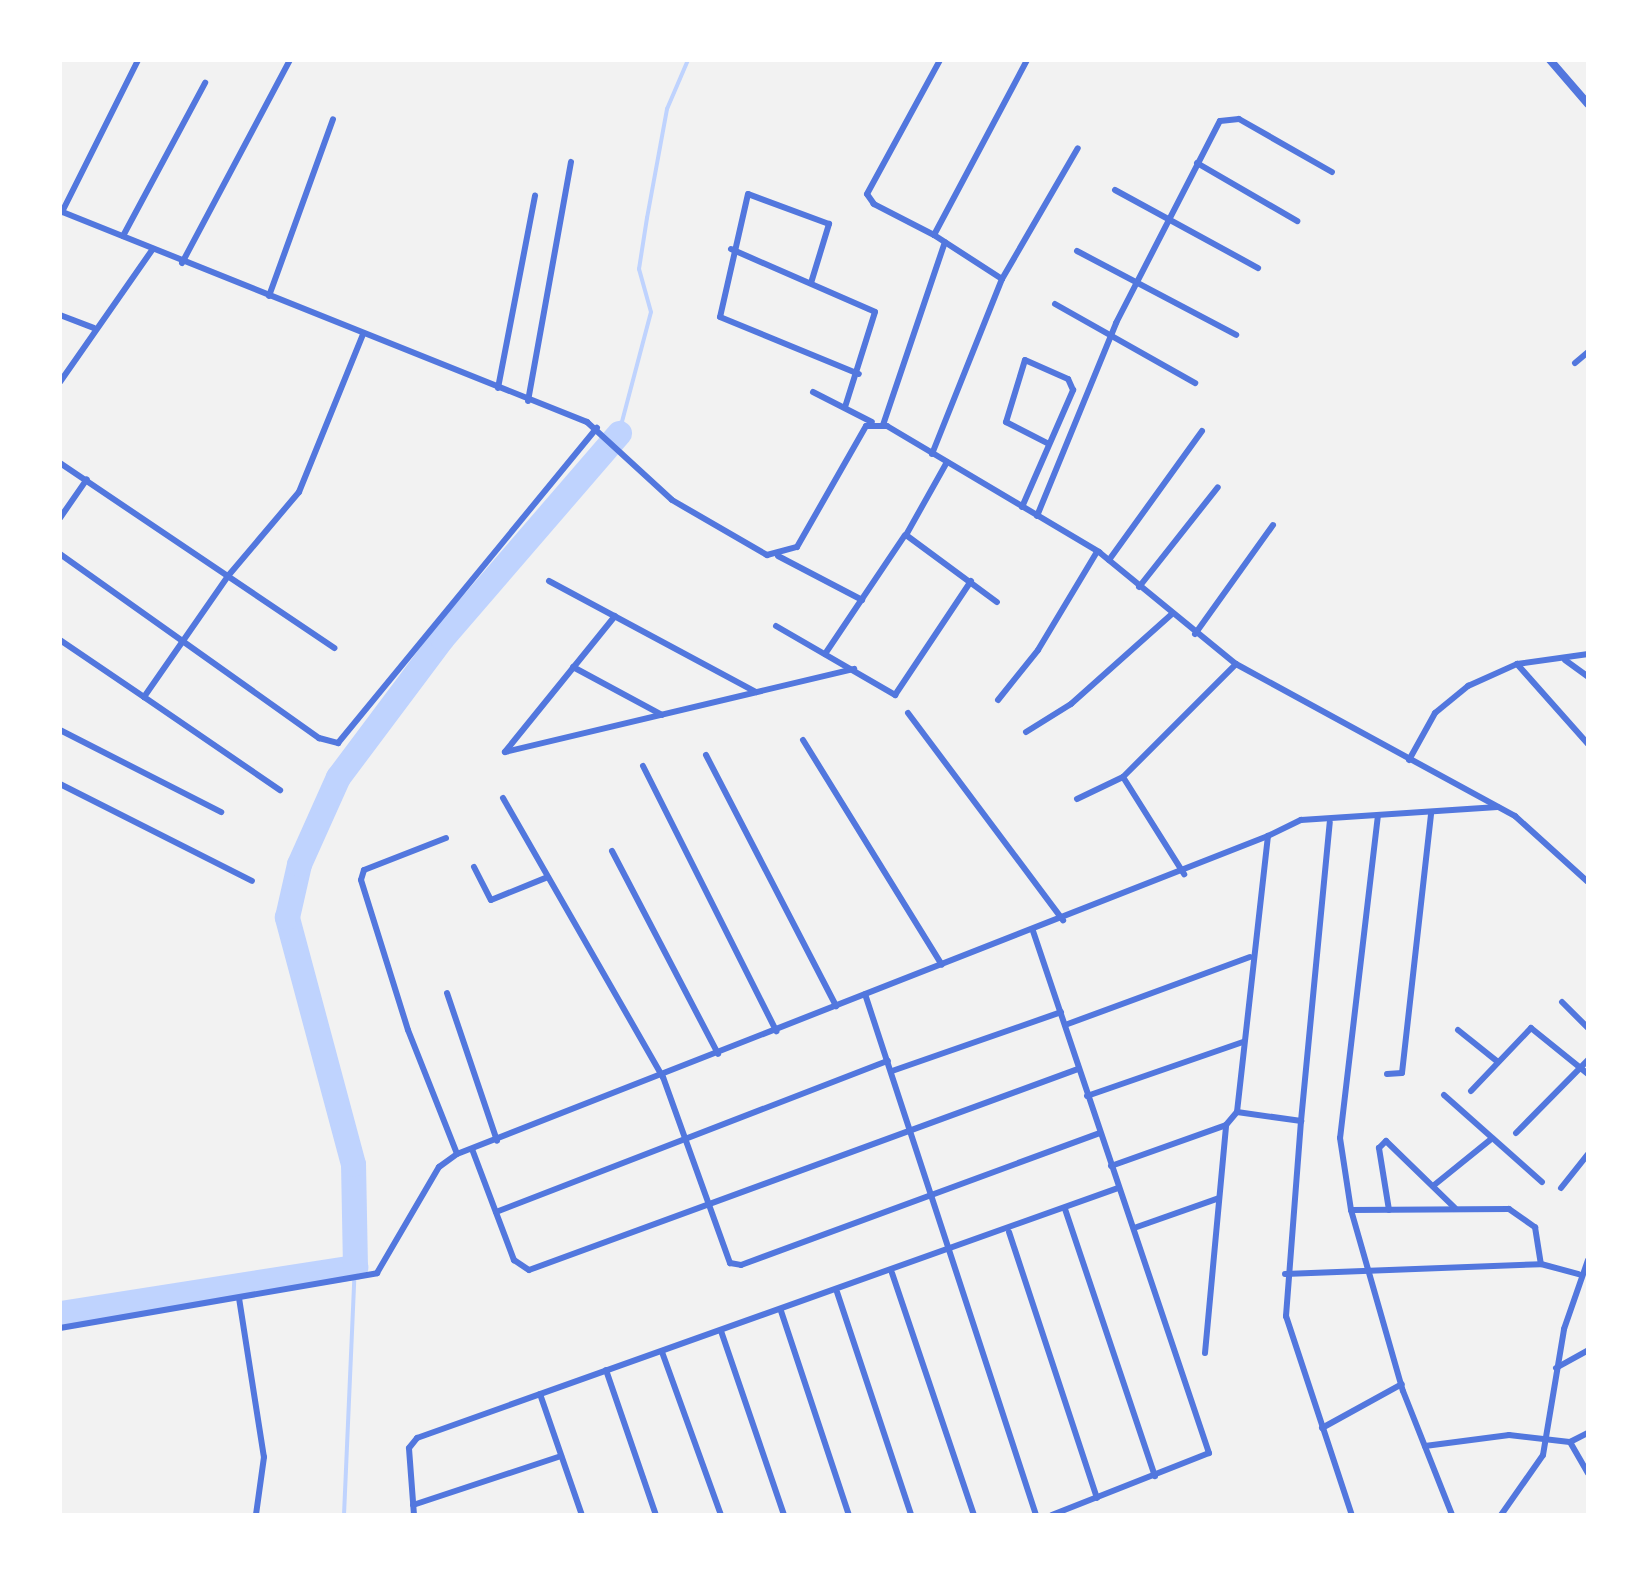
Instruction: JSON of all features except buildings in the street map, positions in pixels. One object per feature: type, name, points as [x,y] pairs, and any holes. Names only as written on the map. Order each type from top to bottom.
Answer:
[{"type":"street","points":[[138,60],[61,211],[598,429],[623,448],[672,500],[862,600]]},
{"type":"street","points":[[182,263],[290,60]]},
{"type":"street","points":[[940,60],[867,194],[874,204],[946,242],[1002,280]]},
{"type":"street","points":[[934,235],[1027,60]]},
{"type":"street","points":[[1550,60],[1588,104]]},
{"type":"street","points":[[123,236],[205,83]]},
{"type":"street","points":[[1037,516],[1110,337],[1197,163],[1229,116],[1332,172]]},
{"type":"street","points":[[270,296],[333,119]]},
{"type":"street","points":[[932,454],[1002,280],[1078,148]]},
{"type":"street","points":[[528,401],[571,162]]},
{"type":"street","points":[[1197,163],[1297,221]]},
{"type":"street","points":[[1115,190],[1258,268]]},
{"type":"street","points":[[812,283],[830,226],[748,194],[731,250],[720,317],[859,374]]},
{"type":"street","points":[[498,388],[535,196]]},
{"type":"street","points":[[883,424],[946,242]]},
{"type":"street","points":[[60,382],[152,250]]},
{"type":"street","points":[[731,250],[812,283],[877,316],[845,407]]},
{"type":"street","points":[[1077,252],[1236,336]]},
{"type":"street","points":[[1055,304],[1195,383]]},
{"type":"street","points":[[60,315],[94,328]]},
{"type":"street","points":[[144,697],[228,576],[300,492],[363,334]]},
{"type":"street","points":[[1575,363],[1588,352]]},
{"type":"street","points":[[1022,507],[1049,444],[1072,386],[1026,360],[1006,422],[1049,444]]},
{"type":"street","points":[[813,392],[883,424],[1097,551],[1236,664],[1499,806],[1544,836],[1588,882]]},
{"type":"street","points":[[777,556],[800,544],[872,422]]},
{"type":"street","points":[[60,554],[319,738],[338,743],[598,429]]},
{"type":"street","points":[[1109,560],[1202,431]]},
{"type":"street","points":[[824,654],[906,535],[948,462]]},
{"type":"street","points":[[60,463],[334,648]]},
{"type":"street","points":[[60,518],[87,479]]},
{"type":"street","points":[[1139,586],[1218,487]]},
{"type":"street","points":[[1195,634],[1273,525]]},
{"type":"street","points":[[906,535],[997,602]]},
{"type":"street","points":[[998,700],[1038,650],[1097,551]]},
{"type":"street","points":[[549,580],[758,693]]},
{"type":"street","points":[[776,626],[895,695],[971,580]]},
{"type":"street","points":[[1026,732],[1082,695],[1171,615]]},
{"type":"street","points":[[614,616],[505,752],[854,669]]},
{"type":"street","points":[[60,640],[280,790]]},
{"type":"street","points":[[1409,760],[1443,704],[1517,664],[1588,654]]},
{"type":"street","points":[[1564,660],[1588,677]]},
{"type":"street","points":[[1077,799],[1123,776],[1236,664]]},
{"type":"street","points":[[1517,664],[1588,744]]},
{"type":"street","points":[[573,667],[663,716]]},
{"type":"street","points":[[908,713],[1063,920]]},
{"type":"street","points":[[60,730],[221,812]]},
{"type":"street","points":[[803,740],[942,965]]},
{"type":"street","points":[[706,755],[836,1006]]},
{"type":"street","points":[[643,766],[776,1031]]},
{"type":"street","points":[[1123,776],[1184,874]]},
{"type":"street","points":[[60,784],[252,881]]},
{"type":"street","points":[[503,798],[664,1077],[726,1260],[737,1266],[1099,1133]]},
{"type":"street","points":[[60,1328],[366,1277],[385,1266],[434,1174],[458,1154],[664,1077],[864,994],[1184,874],[1298,821],[1330,822],[1499,806]]},
{"type":"street","points":[[1387,1074],[1402,1073],[1431,813]]},
{"type":"street","points":[[1378,815],[1340,1132],[1351,1210],[1402,1384],[1452,1515]]},
{"type":"street","points":[[1330,822],[1285,1274],[1290,1333],[1352,1515]]},
{"type":"street","points":[[1112,1166],[1226,1126],[1238,1112],[1250,957],[1268,836]]},
{"type":"street","points":[[446,838],[364,870],[360,880],[408,1030],[458,1154]]},
{"type":"street","points":[[612,850],[718,1054]]},
{"type":"street","points":[[474,868],[490,900],[548,877]]},
{"type":"street","points":[[1033,931],[1209,1453],[1052,1515]]},
{"type":"street","points":[[1065,1025],[1250,957]]},
{"type":"street","points":[[447,993],[497,1141]]},
{"type":"street","points":[[864,994],[1036,1515]]},
{"type":"street","points":[[1562,1002],[1588,1028]]},
{"type":"street","points":[[892,1071],[1061,1012]]},
{"type":"street","points":[[1472,1092],[1534,1028],[1588,1074]]},
{"type":"street","points":[[1458,1030],[1498,1062]]},
{"type":"street","points":[[1086,1096],[1243,1042]]},
{"type":"street","points":[[1516,1133],[1588,1060]]},
{"type":"street","points":[[496,1212],[888,1061]]},
{"type":"street","points":[[472,1149],[516,1263],[526,1270],[1078,1069]]},
{"type":"street","points":[[1444,1096],[1542,1182]]},
{"type":"street","points":[[1238,1112],[1301,1121]]},
{"type":"street","points":[[1205,1353],[1226,1126]]},
{"type":"street","points":[[1433,1186],[1490,1140]]},
{"type":"street","points":[[1390,1210],[1383,1141],[1394,1143],[1455,1208]]},
{"type":"street","points":[[1561,1188],[1588,1154]]},
{"type":"street","points":[[414,1515],[409,1448],[414,1439],[892,1274],[1118,1188]]},
{"type":"street","points":[[1134,1228],[1220,1198]]},
{"type":"street","points":[[1351,1210],[1502,1207],[1524,1216],[1540,1238],[1541,1264]]},
{"type":"street","points":[[1064,1209],[1156,1476]]},
{"type":"street","points":[[1008,1232],[1097,1498]]},
{"type":"street","points":[[1501,1515],[1534,1476],[1548,1440],[1556,1368],[1579,1274],[1588,1260]]},
{"type":"street","points":[[1285,1274],[1541,1264],[1579,1274]]},
{"type":"street","points":[[892,1274],[974,1515]]},
{"type":"street","points":[[837,1292],[910,1515]]},
{"type":"street","points":[[239,1298],[264,1457],[256,1515]]},
{"type":"street","points":[[781,1310],[849,1515]]},
{"type":"street","points":[[721,1331],[784,1515]]},
{"type":"street","points":[[1556,1368],[1588,1350]]},
{"type":"street","points":[[662,1351],[721,1515]]},
{"type":"street","points":[[606,1370],[656,1515]]},
{"type":"street","points":[[1322,1428],[1402,1384]]},
{"type":"street","points":[[540,1394],[582,1515]]},
{"type":"street","points":[[1425,1446],[1488,1436],[1570,1442],[1588,1433]]},
{"type":"street","points":[[1570,1442],[1588,1473]]},
{"type":"street","points":[[413,1505],[561,1456]]},
{"type":"waterway","points":[[619,433],[651,312],[639,269],[667,109],[688,60]]},
{"type":"waterway","points":[[60,1313],[355,1267],[353,1164],[287,917],[299,864],[338,777],[442,638],[619,433]]},
{"type":"waterway","points":[[344,1515],[355,1267]]}]
